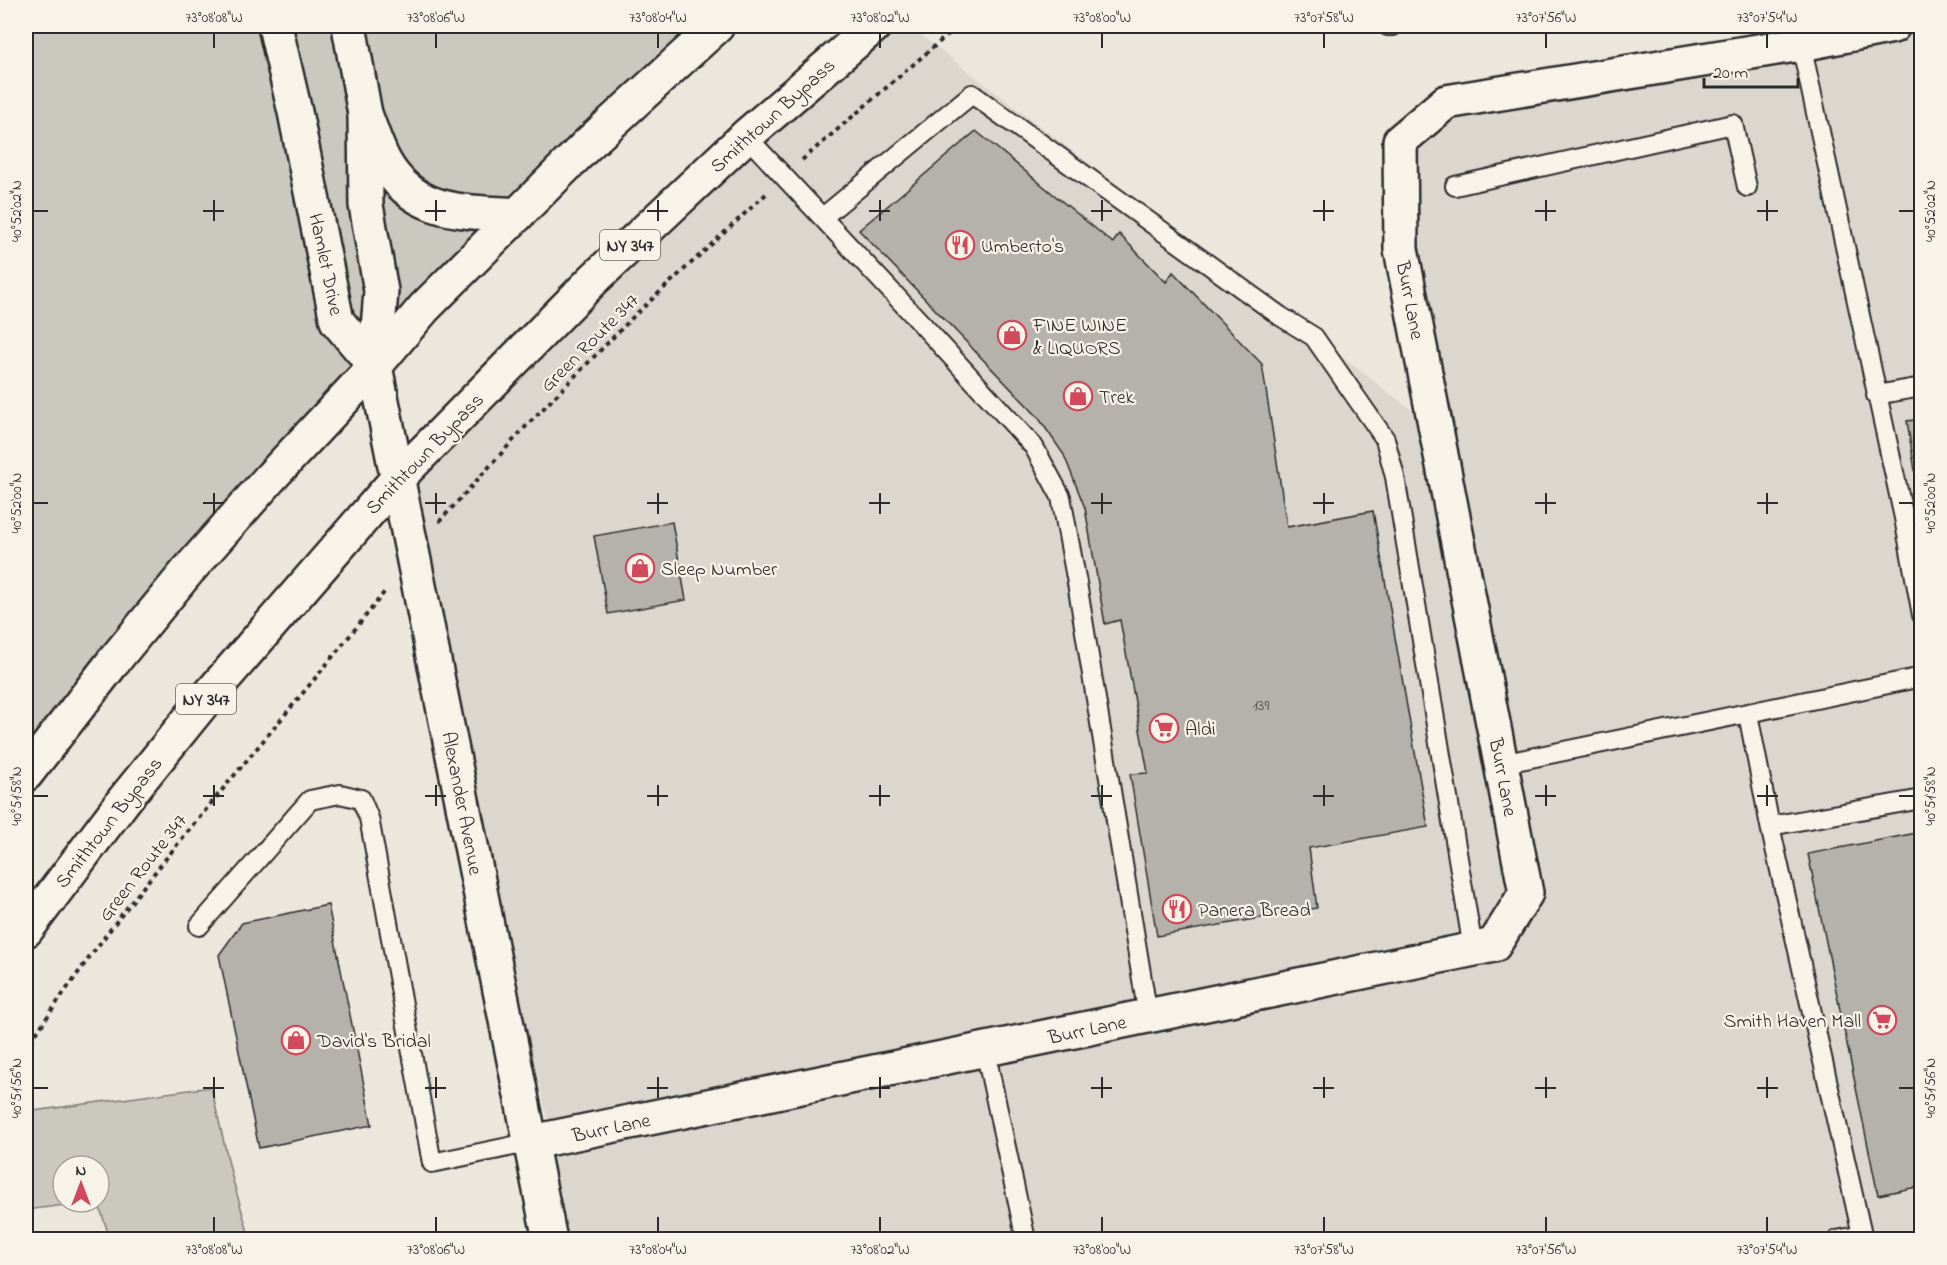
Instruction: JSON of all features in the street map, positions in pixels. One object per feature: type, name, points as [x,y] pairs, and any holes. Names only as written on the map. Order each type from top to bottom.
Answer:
[{"type":"main road","name":"Hamlet Drive","points":[[275,26],[295,112],[337,321],[375,366]]},
{"type":"main road","points":[[349,26],[365,114],[366,205],[381,291],[375,366]]},
{"type":"main road","points":[[26,774],[186,573],[270,478],[375,366],[423,308],[587,145],[717,26]]},
{"type":"main road","name":"Smithtown Bypass","points":[[26,930],[123,800],[398,478],[593,280],[746,136],[874,26]]},
{"type":"main road","name":"Burr Lane","points":[[532,1142],[1494,945],[1526,893],[1401,249],[1400,141],[1446,102],[1801,44],[1893,26]]},
{"type":"main road","points":[[365,114],[384,160],[401,185],[426,203],[454,210],[517,215]]},
{"type":"main road","name":"Alexander Avenue","points":[[375,366],[550,1239]]},
{"type":"lane","points":[[1388,26],[1393,26]]},
{"type":"lane","points":[[1801,44],[1904,518],[1922,615]]},
{"type":"lane","points":[[823,217],[972,94],[1280,316],[1314,337],[1385,439],[1395,477],[1473,949]]},
{"type":"lane","points":[[1455,186],[1733,124],[1747,187]]},
{"type":"lane","points":[[746,136],[1034,447],[1061,497],[1148,1016]]},
{"type":"lane","points":[[1876,395],[1922,387]]},
{"type":"lane","points":[[1501,764],[1922,678]]},
{"type":"lane","points":[[1748,714],[1770,826],[1862,1235],[1837,1239]]},
{"type":"lane","points":[[199,926],[310,800],[340,794],[361,799],[369,818],[432,1163],[532,1142]]},
{"type":"lane","points":[[1770,826],[1922,799]]},
{"type":"lane","points":[[985,1050],[1026,1239]]},
{"type":"path","points":[[807,155],[958,26]]},
{"type":"path","name":"Green Route 347","points":[[450,507],[635,315],[755,204]]},
{"type":"path","name":"Green Route 347","points":[[26,1049],[132,900],[273,727],[336,654]]},
{"type":"shaded area","points":[[26,26],[707,26],[26,748]]},
{"type":"shaded area","points":[[874,26],[909,26],[1435,428],[1400,141],[1446,102],[1893,26],[1921,26],[1921,1239],[551,1239],[532,1142],[552,1138],[398,478]]},
{"type":"shaded area","points":[[211,1087],[232,1177],[250,1239],[110,1239],[102,1214],[111,1214],[111,1154],[51,1154],[51,1207],[26,1210],[26,1112]]},
{"type":"building","points":[[976,131],[1113,243],[1119,234],[1166,282],[1173,272],[1262,364],[1287,527],[1373,511],[1428,827],[1309,848],[1317,908],[1157,936],[1130,774],[1148,773],[1120,620],[1105,624],[1085,508],[1064,455],[1038,417],[859,230]]},
{"type":"building","points":[[1922,419],[1922,476],[1916,477],[1907,421]]},
{"type":"building","name":"Sleep Number","points":[[672,522],[686,600],[608,614],[594,536]]},
{"type":"building","name":"Smith Haven Mall","points":[[1922,832],[1922,1186],[1878,1195],[1808,854]]},
{"type":"building","name":"David's Bridal","points":[[328,905],[372,1125],[259,1148],[219,955],[242,923]]},
{"type":"place","name":"Umberto's","points":[[960,245]]},
{"type":"place","name":"FINE WINE & LIQUORS","points":[[1012,335]]},
{"type":"place","name":"Trek","points":[[1078,396]]},
{"type":"place","name":"Sleep Number","points":[[640,568]]},
{"type":"place","name":"Aldi","points":[[1164,728]]},
{"type":"place","name":"Panera Bread","points":[[1177,909]]},
{"type":"place","name":"Smith Haven Mall","points":[[1882,1020]]},
{"type":"place","name":"David's Bridal","points":[[296,1040]]}]
